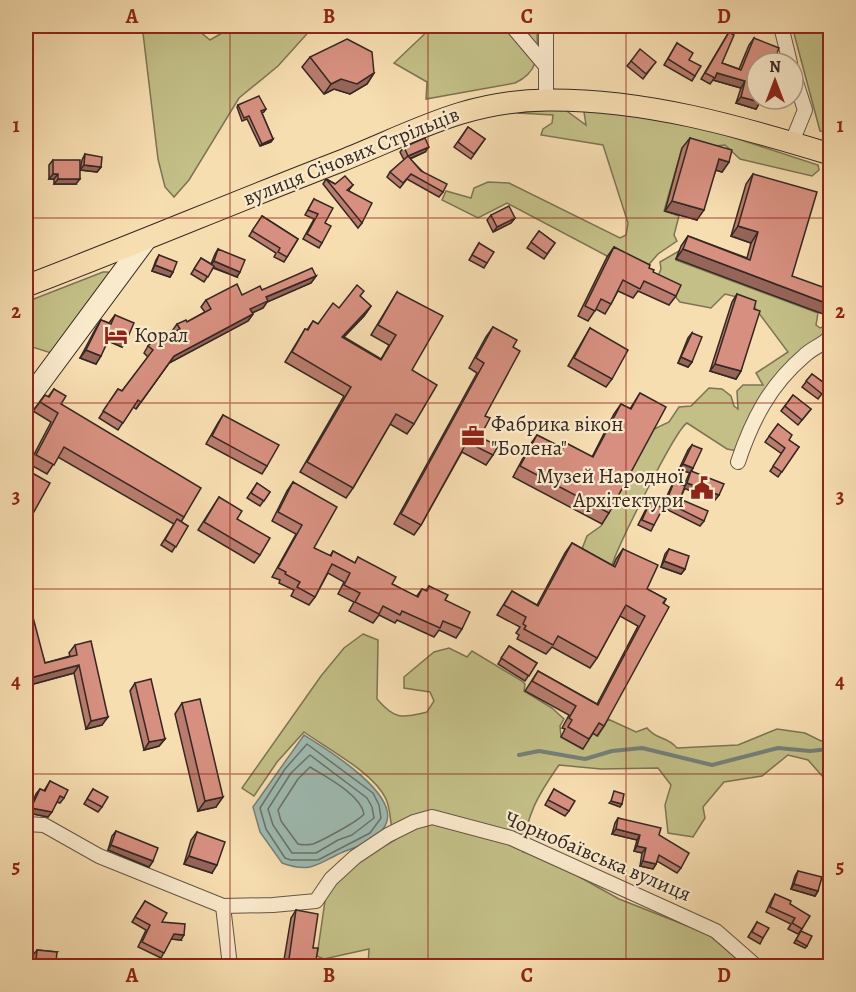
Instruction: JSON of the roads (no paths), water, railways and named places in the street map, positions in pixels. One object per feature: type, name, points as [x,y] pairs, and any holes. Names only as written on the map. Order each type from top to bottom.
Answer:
[{"type":"main road","name":"вулиця Січових Стрільців","points":[[26,286],[97,260],[458,112],[546,100],[677,112],[751,129],[831,154]]},
{"type":"main road","points":[[26,402],[146,240]]},
{"type":"main road","points":[[97,260],[112,264],[117,277]]},
{"type":"street","points":[[512,26],[545,65]]},
{"type":"street","points":[[546,26],[546,100]]},
{"type":"street","points":[[781,26],[787,51]]},
{"type":"street","points":[[792,142],[805,111]]},
{"type":"street","points":[[738,462],[752,420],[783,375],[806,353],[831,337]]},
{"type":"street","name":"Чорнобаївська вулиця","points":[[26,824],[44,825],[99,856],[223,906],[316,901],[331,879],[355,857],[388,835],[414,822],[432,818],[511,838],[716,931],[756,966]]},
{"type":"street","points":[[223,906],[230,966]]},
{"type":"water","points":[[304,735],[344,761],[373,787],[383,801],[388,814],[385,826],[372,840],[308,867],[282,863],[260,832],[253,807]]},
{"type":"waterway","points":[[519,755],[539,751],[585,759],[612,751],[642,748],[712,765],[778,748],[810,751],[830,749]]},
{"type":"place","name":"Корал","points":[[116,335]]},
{"type":"place","name":"Фабрика вікон \"Болена\"","points":[[473,436]]},
{"type":"place","name":"Музей Народної Архітектури","points":[[702,488]]}]
